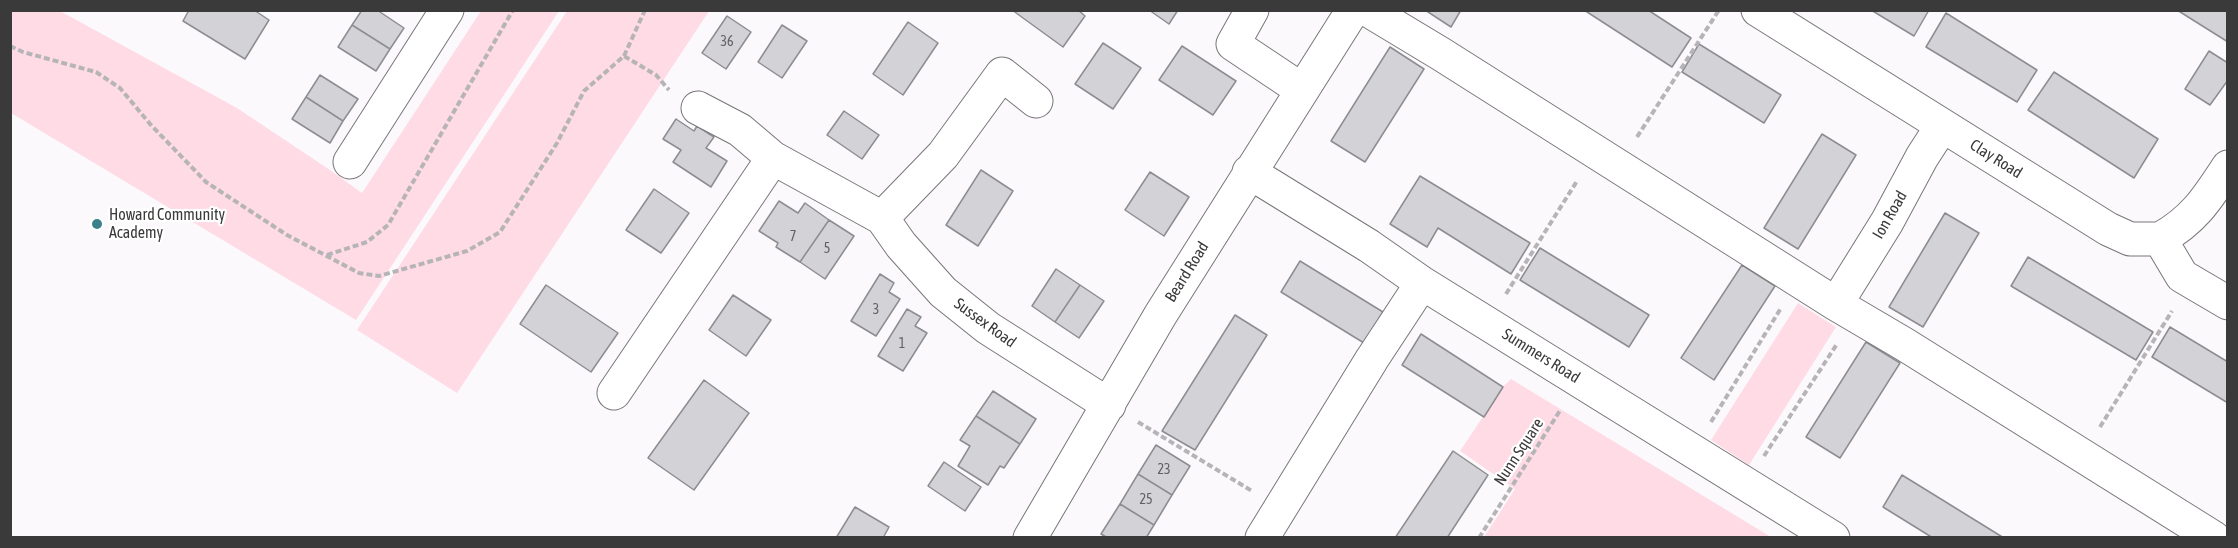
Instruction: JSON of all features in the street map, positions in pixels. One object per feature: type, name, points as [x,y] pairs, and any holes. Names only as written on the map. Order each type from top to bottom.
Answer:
[{"type":"street","points":[[350,162],[447,10]]},
{"type":"street","points":[[1252,10],[1233,44],[1302,90]]},
{"type":"street","name":"Beard Road","points":[[1030,537],[1161,315],[1353,10]]},
{"type":"street","points":[[1368,10],[1607,158],[1845,310],[2214,537]]},
{"type":"street","name":"Clay Road","points":[[1758,10],[2108,229],[2130,239],[2160,239]]},
{"type":"street","points":[[882,218],[943,155],[1002,74],[1036,101]]},
{"type":"street","name":"Sussex Road","points":[[698,108],[740,130],[773,158],[882,218],[901,245],[943,292],[988,328],[1109,405]]},
{"type":"street","name":"Ion Road","points":[[1845,310],[1887,222],[1922,157],[1942,126]]},
{"type":"street","points":[[614,393],[773,158]]},
{"type":"street","points":[[2228,167],[2210,196],[2182,226],[2160,239],[2182,276],[2228,303]]},
{"type":"street","name":"Summers Road","points":[[1250,172],[1369,246],[1422,283],[1833,537]]},
{"type":"street","points":[[1262,537],[1422,283]]},
{"type":"path","points":[[327,255],[366,242],[388,225],[513,10]]},
{"type":"path","points":[[10,46],[23,52],[96,72],[120,88],[150,124],[206,182],[287,235],[359,273],[379,276],[467,251],[500,232],[557,143],[584,91],[624,56],[645,10]]},
{"type":"path","points":[[1488,323],[1607,158],[1719,10]]},
{"type":"path","points":[[624,56],[656,75],[674,95],[698,108]]},
{"type":"path","points":[[1694,451],[1799,280]]},
{"type":"path","points":[[2083,455],[2190,281]]},
{"type":"path","points":[[1746,483],[1845,310]]},
{"type":"path","name":"Nunn Square","points":[[1479,537],[1580,380]]},
{"type":"path","points":[[1109,405],[1281,509]]},
{"type":"shaded area","points":[[10,11],[60,11],[237,108],[362,193],[481,11],[559,11],[356,320],[11,113]]},
{"type":"shaded area","points":[[567,11],[709,11],[457,393],[357,330]]},
{"type":"shaded area","points":[[1798,303],[1836,327],[1749,465],[1711,440]]},
{"type":"shaded area","points":[[1511,379],[1771,537],[1484,537],[1515,489],[1460,451],[1503,387]]},
{"type":"building","points":[[189,10],[254,10],[269,20],[245,59],[183,21]]},
{"type":"building","points":[[362,10],[377,10],[404,28],[390,49],[352,25]]},
{"type":"building","points":[[1012,10],[1078,10],[1085,16],[1063,47]]},
{"type":"building","points":[[1149,10],[1178,10],[1169,24]]},
{"type":"building","points":[[1425,10],[1461,10],[1451,27]]},
{"type":"building","points":[[1584,10],[1648,10],[1691,38],[1672,67]]},
{"type":"building","points":[[1871,10],[1929,10],[1914,36]]},
{"type":"building","points":[[2177,10],[2228,10],[2228,42]]},
{"type":"building","points":[[1946,13],[2037,70],[2017,102],[1926,47]]},
{"type":"building","points":[[727,16],[751,32],[726,69],[702,53]]},
{"type":"building","points":[[908,22],[938,43],[903,95],[873,74]]},
{"type":"building","points":[[352,25],[390,49],[376,71],[338,47]]},
{"type":"building","points":[[782,25],[807,41],[782,78],[758,62]]},
{"type":"building","points":[[1103,43],[1141,68],[1113,109],[1075,84]]},
{"type":"building","points":[[1699,44],[1781,95],[1764,123],[1682,72]]},
{"type":"building","points":[[1182,46],[1236,81],[1213,115],[1159,80]]},
{"type":"building","points":[[1390,47],[1424,69],[1365,162],[1331,141]]},
{"type":"building","points":[[2209,51],[2228,63],[2228,80],[2210,105],[2185,89]]},
{"type":"building","points":[[2054,72],[2158,139],[2134,178],[2028,110]]},
{"type":"building","points":[[320,75],[358,99],[343,121],[306,97]]},
{"type":"building","points":[[306,97],[343,121],[330,143],[292,119]]},
{"type":"building","points":[[844,111],[879,135],[862,159],[827,135]]},
{"type":"building","points":[[676,119],[694,131],[697,126],[714,137],[706,148],[727,161],[711,187],[673,162],[681,150],[663,139]]},
{"type":"building","points":[[1822,134],[1856,155],[1798,249],[1764,228]]},
{"type":"building","points":[[981,170],[1013,191],[978,246],[946,225]]},
{"type":"building","points":[[1150,172],[1189,197],[1164,236],[1125,210]]},
{"type":"building","points":[[1420,176],[1530,243],[1511,274],[1438,228],[1427,247],[1390,224]]},
{"type":"building","points":[[654,189],[689,213],[661,253],[626,230]]},
{"type":"building","points":[[779,201],[798,213],[805,203],[829,220],[800,262],[776,247],[778,243],[759,231]]},
{"type":"building","points":[[1945,213],[1979,233],[1923,327],[1889,307]]},
{"type":"building","points":[[829,220],[854,236],[825,279],[800,262]]},
{"type":"building","points":[[1540,248],[1649,315],[1629,347],[1520,280]]},
{"type":"building","points":[[2028,257],[2153,332],[2136,360],[2011,286]]},
{"type":"building","points":[[1300,261],[1383,312],[1364,343],[1281,292]]},
{"type":"building","points":[[1742,265],[1775,286],[1714,380],[1681,358]]},
{"type":"building","points":[[1056,269],[1080,285],[1055,322],[1032,306]]},
{"type":"building","points":[[880,274],[894,283],[889,292],[900,299],[876,336],[851,321]]},
{"type":"building","points":[[546,285],[618,333],[591,372],[520,324]]},
{"type":"building","points":[[1080,285],[1104,301],[1079,338],[1055,322]]},
{"type":"building","points":[[733,295],[771,320],[746,356],[709,330]]},
{"type":"building","points":[[907,309],[921,317],[915,326],[927,333],[903,371],[878,356]]},
{"type":"building","points":[[1235,315],[1267,335],[1195,450],[1162,431]]},
{"type":"building","points":[[2170,327],[2228,362],[2228,403],[2152,357]]},
{"type":"building","points":[[1421,334],[1503,387],[1484,417],[1402,365]]},
{"type":"building","points":[[1866,342],[1900,363],[1840,458],[1806,437]]},
{"type":"building","points":[[704,380],[749,413],[694,490],[648,458]]},
{"type":"building","points":[[993,391],[1036,419],[1020,444],[976,416]]},
{"type":"building","points":[[976,416],[1020,444],[1004,468],[1000,466],[988,485],[958,466],[970,446],[960,440]]},
{"type":"building","points":[[1156,445],[1190,466],[1172,495],[1138,474]]},
{"type":"building","points":[[1453,451],[1488,475],[1447,538],[1395,538]]},
{"type":"building","points":[[944,462],[981,487],[965,511],[928,486]]},
{"type":"building","points":[[1138,474],[1172,495],[1154,525],[1120,504]]},
{"type":"building","points":[[1902,475],[2004,538],[1933,538],[1883,507]]},
{"type":"building","points":[[1120,504],[1154,525],[1146,538],[1108,538],[1101,534]]},
{"type":"building","points":[[855,507],[889,527],[883,538],[836,538]]},
{"type":"place","name":"Howard Community Academy","points":[[97,224]]}]
